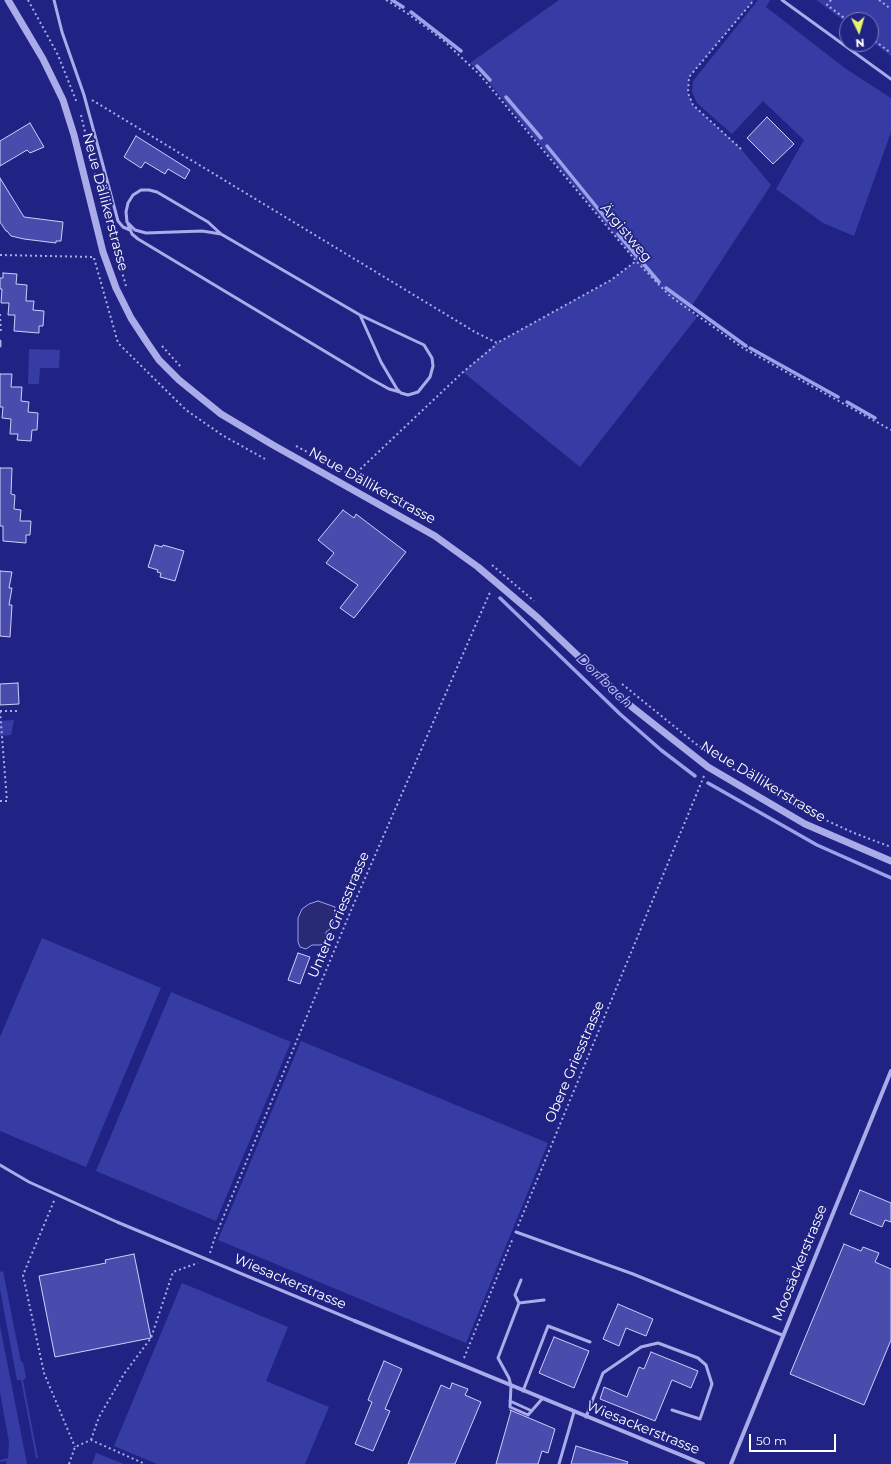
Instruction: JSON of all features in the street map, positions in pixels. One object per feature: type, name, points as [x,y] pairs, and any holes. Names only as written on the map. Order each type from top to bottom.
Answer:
[{"type":"street","name":"Neue Dällikerstrasse","points":[[8,0],[44,59],[63,100],[74,135],[103,252],[116,288],[131,318],[159,360],[179,380],[221,414],[435,536],[495,580],[632,707],[708,767],[805,824],[891,861]]},
{"type":"street","name":"Moosäckerstrasse","points":[[731,1464],[782,1335],[891,1071]]},
{"type":"street","name":"Wiesackerstrasse","points":[[355,1321],[703,1464]]},
{"type":"lane","points":[[54,0],[62,32],[84,95],[118,221],[123,227],[130,230]]},
{"type":"lane","points":[[782,0],[891,79]]},
{"type":"lane","points":[[141,190],[149,190],[172,200],[203,219],[221,234],[360,315],[424,345],[432,358],[433,366],[430,377],[418,392],[408,395],[389,389],[371,380],[138,239],[130,230],[126,212],[128,203],[133,195],[141,190]]},
{"type":"lane","points":[[127,222],[135,230],[146,233],[202,231],[221,234]]},
{"type":"lane","points":[[360,315],[388,376],[401,393]]},
{"type":"lane","points":[[0,341],[0,346]]},
{"type":"lane","name":"Wiesackerstrasse","points":[[0,1165],[28,1182],[208,1260],[355,1321]]},
{"type":"lane","points":[[516,1232],[634,1274],[782,1335]]},
{"type":"lane","points":[[521,1280],[515,1295],[519,1303],[498,1358],[512,1386],[510,1407],[528,1415],[542,1399]]},
{"type":"lane","points":[[519,1303],[544,1300]]},
{"type":"lane","points":[[523,1391],[548,1326],[590,1342]]},
{"type":"lane","points":[[586,1417],[603,1373],[641,1347],[658,1344],[698,1358],[706,1365],[712,1384],[700,1419],[672,1410]]},
{"type":"lane","points":[[510,1401],[532,1410]]},
{"type":"lane","name":"Wiesackerstrasse","points":[[558,1464],[574,1412]]},
{"type":"path","points":[[28,0],[58,55],[77,102],[99,192],[127,288]]},
{"type":"path","name":"Ärgistweg","points":[[386,0],[407,13],[444,41],[480,75],[636,261],[670,296],[720,333],[763,360],[891,430]]},
{"type":"path","points":[[742,149],[693,105],[688,93],[689,77],[754,0]]},
{"type":"path","points":[[831,0],[827,5],[839,14]]},
{"type":"path","points":[[879,0],[891,9]]},
{"type":"path","points":[[879,44],[891,53]]},
{"type":"path","points":[[84,95],[469,328],[497,343]]},
{"type":"path","points":[[0,255],[85,258],[95,257]]},
{"type":"path","points":[[353,476],[452,382],[497,343],[611,280],[636,261]]},
{"type":"path","points":[[0,314],[0,341]]},
{"type":"path","points":[[158,342],[183,369]]},
{"type":"path","points":[[294,445],[353,476],[401,505]]},
{"type":"path","points":[[490,564],[537,604]]},
{"type":"path","name":"Untere Griesstrasse","points":[[208,1260],[215,1238],[349,915],[495,580]]},
{"type":"path","points":[[617,679],[696,744],[740,774]]},
{"type":"path","points":[[0,801],[7,801],[0,711],[17,711]]},
{"type":"path","name":"Obere Griesstrasse","points":[[461,1365],[708,767]]},
{"type":"path","points":[[766,789],[840,827],[891,847]]},
{"type":"path","points":[[57,1194],[23,1275],[44,1373],[75,1447],[69,1464]]},
{"type":"path","points":[[75,1447],[91,1440],[99,1417],[124,1374],[151,1338],[173,1272],[208,1260]]},
{"type":"path","points":[[91,1440],[145,1464]]},
{"type":"shaded area","points":[[559,0],[754,0],[689,77],[688,93],[693,105],[741,149],[771,185],[689,310],[697,317],[580,467],[463,372],[497,343],[611,280],[636,261],[481,73],[470,63]]},
{"type":"shaded area","points":[[758,0],[770,0],[766,7],[846,69],[891,98],[891,132],[854,236],[823,223],[776,189],[804,140],[763,101],[732,134],[697,103],[692,92],[693,81]]},
{"type":"shaded area","points":[[816,0],[891,0],[891,56],[879,47],[879,12],[839,12],[839,17]]},
{"type":"shaded area","points":[[29,349],[60,350],[59,368],[40,368],[39,384],[28,384]]},
{"type":"shaded area","points":[[14,720],[11,735],[0,736],[0,721]]},
{"type":"shaded area","points":[[318,901],[335,907],[334,921],[331,928],[326,932],[326,940],[321,945],[312,945],[306,949],[300,947],[298,942],[298,918],[302,909],[309,904]]},
{"type":"shaded area","points":[[42,938],[161,988],[86,1167],[0,1131],[0,1037]]},
{"type":"shaded area","points":[[171,992],[291,1042],[216,1221],[96,1171]]},
{"type":"shaded area","points":[[301,1041],[548,1143],[466,1343],[218,1240]]},
{"type":"shaded area","points":[[3,1271],[21,1362],[23,1362],[26,1378],[23,1380],[38,1458],[36,1458],[21,1380],[17,1380],[14,1364],[0,1289],[0,1272]]},
{"type":"shaded area","points":[[182,1283],[288,1327],[266,1381],[329,1407],[305,1464],[157,1464],[114,1446]]},
{"type":"shaded area","points":[[0,1326],[27,1464],[6,1464],[7,1461],[0,1462],[0,1460],[8,1458],[9,1442],[0,1392]]},
{"type":"shaded area","points":[[96,1453],[124,1464],[92,1464]]},
{"type":"building","points":[[767,117],[794,144],[773,164],[747,138]]},
{"type":"building","points":[[30,123],[44,147],[30,153],[27,150],[0,166],[0,141]]},
{"type":"building","points":[[136,136],[190,170],[185,179],[168,169],[165,174],[145,162],[141,168],[124,157]]},
{"type":"building","points":[[0,178],[24,217],[63,222],[61,241],[56,241],[56,243],[24,239],[11,236],[6,231],[0,222]]},
{"type":"building","points":[[3,273],[17,274],[16,284],[27,285],[26,301],[34,301],[33,310],[44,311],[43,326],[39,326],[39,333],[14,331],[15,315],[8,315],[9,303],[1,303],[2,289],[0,289],[0,278],[3,278]]},
{"type":"building","points":[[0,374],[12,374],[11,387],[22,387],[21,401],[29,402],[28,412],[38,413],[37,430],[32,430],[31,441],[17,440],[18,434],[10,434],[11,419],[2,418],[3,407],[0,407]]},
{"type":"building","points":[[0,468],[12,468],[11,494],[15,495],[14,509],[21,510],[20,521],[31,521],[30,535],[26,535],[26,543],[3,541],[3,526],[0,526]]},
{"type":"building","points":[[343,510],[354,518],[356,514],[406,552],[354,618],[340,608],[358,585],[326,563],[334,553],[318,540]]},
{"type":"building","points":[[155,545],[162,547],[163,545],[184,551],[175,581],[160,577],[161,573],[157,572],[158,570],[148,567]]},
{"type":"building","points":[[0,571],[12,572],[9,588],[12,588],[9,605],[12,605],[10,637],[0,636]]},
{"type":"building","points":[[18,683],[19,704],[0,705],[0,684]]},
{"type":"building","points":[[298,953],[310,957],[300,984],[288,980]]},
{"type":"building","points":[[860,1190],[891,1203],[891,1222],[885,1220],[882,1227],[850,1214]]},
{"type":"building","points":[[844,1244],[861,1251],[863,1247],[879,1253],[875,1262],[891,1269],[891,1340],[864,1405],[790,1374]]},
{"type":"building","points":[[134,1254],[151,1338],[55,1357],[39,1276],[106,1263],[105,1260]]},
{"type":"building","points":[[618,1304],[653,1319],[646,1336],[626,1328],[619,1346],[603,1339]]},
{"type":"building","points":[[554,1337],[589,1351],[574,1388],[539,1373]]},
{"type":"building","points":[[651,1352],[698,1371],[691,1388],[672,1380],[655,1421],[600,1399],[604,1387],[627,1397],[639,1367],[644,1369]]},
{"type":"building","points":[[384,1361],[402,1369],[385,1409],[390,1411],[373,1451],[355,1444],[372,1402],[368,1400]]},
{"type":"building","points":[[452,1383],[468,1389],[465,1395],[481,1402],[455,1464],[408,1464],[441,1385],[450,1389]]},
{"type":"building","points":[[510,1410],[555,1429],[548,1453],[542,1451],[538,1464],[496,1464],[511,1411]]},
{"type":"building","points":[[576,1446],[628,1462],[627,1464],[571,1464]]},
{"type":"waterway","points":[[392,0],[403,7]]},
{"type":"waterway","points":[[411,12],[461,51]]},
{"type":"waterway","points":[[477,66],[490,80]]},
{"type":"waterway","points":[[506,97],[541,138]]},
{"type":"waterway","points":[[547,146],[612,226]]},
{"type":"waterway","points":[[618,234],[659,282]]},
{"type":"waterway","points":[[666,288],[746,346]]},
{"type":"waterway","points":[[750,348],[838,397]]},
{"type":"waterway","points":[[847,402],[875,418]]},
{"type":"waterway","name":"Dorfbach","points":[[500,598],[620,714],[661,750],[695,776]]},
{"type":"waterway","name":"Dorfbach","points":[[708,783],[817,845],[891,878]]}]
